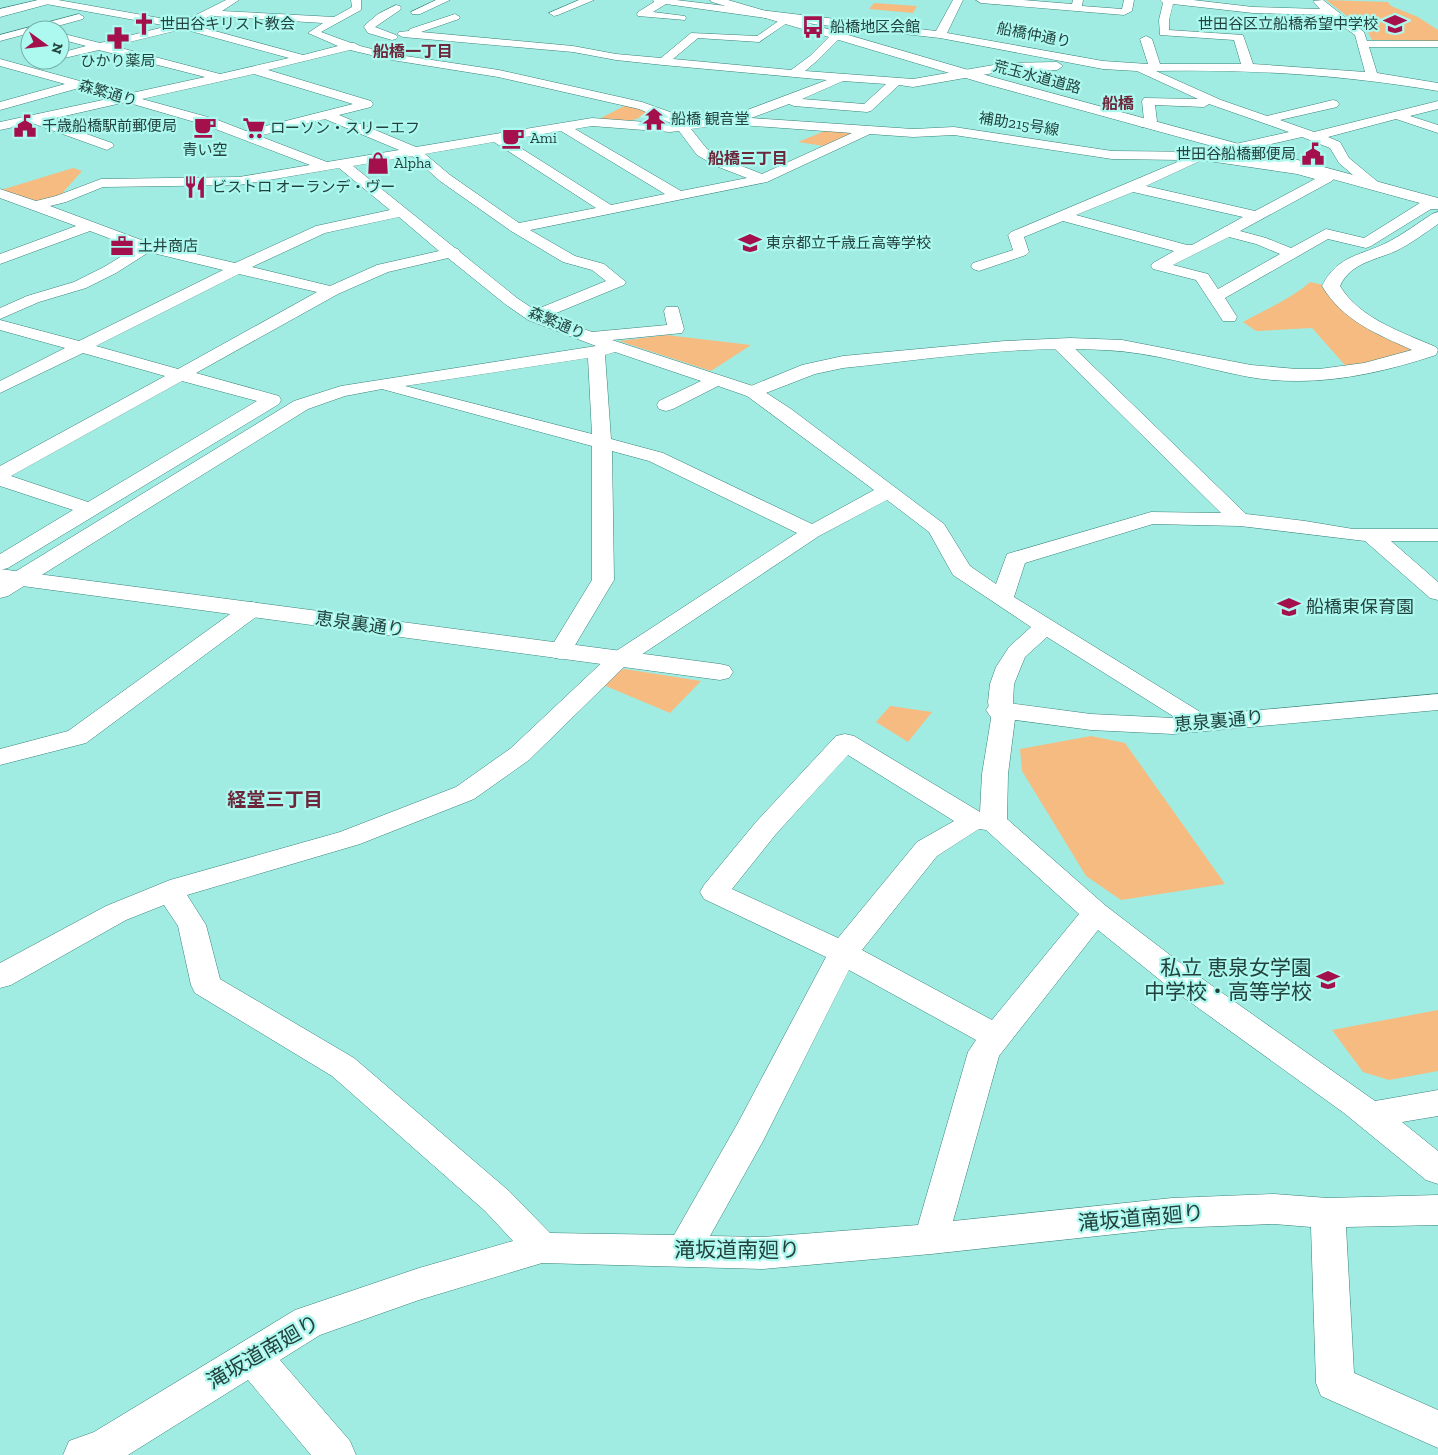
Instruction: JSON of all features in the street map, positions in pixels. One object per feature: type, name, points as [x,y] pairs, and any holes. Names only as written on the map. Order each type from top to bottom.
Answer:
[{"type":"street","points":[[70,53],[183,26],[234,0]]},
{"type":"street","points":[[356,0],[357,8],[314,33],[350,47],[392,58],[499,74],[642,106],[676,119],[702,152],[721,164],[762,179]]},
{"type":"street","points":[[416,12],[445,0]]},
{"type":"street","points":[[552,0],[584,2]]},
{"type":"street","points":[[940,35],[958,0]]},
{"type":"street","points":[[981,0],[1077,4],[1124,12],[1127,11],[1129,0]]},
{"type":"street","points":[[1317,0],[1360,34],[1372,76]]},
{"type":"street","points":[[0,13],[49,1],[183,26],[303,59]]},
{"type":"street","points":[[661,1],[717,5],[696,20],[642,14],[661,1]]},
{"type":"street","points":[[554,13],[584,2]]},
{"type":"street","points":[[1248,68],[1238,37],[1164,33],[1167,4],[1202,14],[1206,4],[1253,10],[1330,12]]},
{"type":"street","name":"荒玉水道道路","points":[[717,5],[784,20],[965,74],[1236,148],[1301,168]]},
{"type":"street","points":[[396,8],[382,16],[369,28],[372,31],[398,36],[573,49],[616,57],[662,62],[913,83],[1018,66],[1103,65]]},
{"type":"street","points":[[69,20],[102,11]]},
{"type":"street","points":[[209,13],[335,20]]},
{"type":"street","name":"船橋仲通り","points":[[765,15],[940,35],[1009,46],[1103,65],[1139,68],[1217,103],[1335,145],[1344,160],[1373,185]]},
{"type":"street","points":[[3,124],[126,99],[303,59],[398,36],[455,17]]},
{"type":"street","points":[[662,62],[695,35],[759,39],[784,20]]},
{"type":"street","points":[[794,73],[814,58],[847,25]]},
{"type":"street","points":[[0,38],[20,33]]},
{"type":"street","points":[[70,38],[220,78]]},
{"type":"street","points":[[1146,39],[1155,67]]},
{"type":"street","points":[[1363,48],[1438,44]]},
{"type":"street","points":[[1363,48],[1401,56]]},
{"type":"street","name":"森繁通り","points":[[0,62],[210,122],[336,166],[403,212],[511,301],[534,316],[593,345]]},
{"type":"street","points":[[1139,68],[1178,62],[1372,76],[1438,87]]},
{"type":"street","points":[[16,66],[20,65]]},
{"type":"street","points":[[248,135],[367,104],[255,70]]},
{"type":"street","points":[[34,206],[61,199],[101,183],[239,181],[592,122],[670,128],[733,120],[786,101],[842,77]]},
{"type":"street","points":[[786,101],[867,108],[896,82]]},
{"type":"street","points":[[0,106],[77,85]]},
{"type":"street","points":[[1146,124],[1151,121],[1148,101],[1217,103]]},
{"type":"street","points":[[1265,120],[1333,104]]},
{"type":"street","points":[[1236,148],[1438,105]]},
{"type":"street","points":[[326,115],[415,152],[445,178],[516,228],[569,258],[598,267],[618,282],[534,316]]},
{"type":"street","points":[[1394,115],[1438,129]]},
{"type":"street","points":[[33,119],[107,146]]},
{"type":"street","name":"補助215号線","points":[[733,120],[913,133],[954,131],[1112,155],[1201,156],[1301,168],[1331,177]]},
{"type":"street","points":[[562,127],[679,196]]},
{"type":"street","points":[[516,228],[762,179],[867,130]]},
{"type":"street","points":[[496,138],[610,210]]},
{"type":"street","points":[[979,266],[1021,252],[1016,235],[1131,188],[1201,156]]},
{"type":"street","points":[[1061,216],[1187,250],[1196,249],[1331,177],[1373,185],[1438,204]]},
{"type":"street","points":[[1131,188],[1257,216]]},
{"type":"street","points":[[0,193],[148,247],[332,291]]},
{"type":"street","points":[[1215,297],[1326,234],[1366,243],[1428,204],[1438,204]]},
{"type":"street","points":[[0,388],[292,241],[321,229],[403,212]]},
{"type":"street","points":[[1434,353],[1354,314],[1336,298],[1331,286],[1336,274],[1352,262],[1391,247],[1438,217]]},
{"type":"street","points":[[0,259],[90,226]]},
{"type":"street","points":[[1226,232],[1261,241],[1291,253]]},
{"type":"street","points":[[0,314],[33,299],[80,285],[110,270],[148,247]]},
{"type":"street","points":[[1187,250],[1159,266],[1202,278],[1228,316]]},
{"type":"street","points":[[0,474],[332,291],[383,268],[452,252]]},
{"type":"street","points":[[560,652],[603,580],[602,443],[598,365],[593,345],[597,336],[676,328],[672,311]]},
{"type":"street","points":[[0,325],[272,400],[0,563]]},
{"type":"street","points":[[753,392],[809,369],[843,362],[1060,344],[1130,346],[1253,372],[1313,375],[1352,372],[1434,353]]},
{"type":"street","points":[[1060,344],[1240,520]]},
{"type":"street","points":[[7,582],[301,405],[340,392],[379,384],[593,345],[615,346],[715,381],[753,392],[784,413],[937,528],[961,570],[1002,599],[1201,723]]},
{"type":"street","points":[[666,405],[715,381]]},
{"type":"street","points":[[379,384],[656,458],[812,532]]},
{"type":"street","points":[[0,479],[90,510]]},
{"type":"street","points":[[0,977],[116,913],[170,891],[350,838],[465,793],[520,754],[618,660],[812,532],[888,491]]},
{"type":"street","points":[[1002,599],[1016,559],[1151,518],[1240,520],[1305,527],[1353,535],[1438,536]]},
{"type":"street","points":[[1372,536],[1438,593]]},
{"type":"street","name":"恵泉裏通り","points":[[7,582],[252,609],[618,660],[720,672]]},
{"type":"street","points":[[0,757],[77,737],[252,609]]},
{"type":"street","points":[[983,821],[995,774],[1003,719],[1000,710],[1002,681],[1015,654],[1046,627]]},
{"type":"street","name":"恵泉裏通り","points":[[1000,710],[1117,725],[1173,726],[1438,702]]},
{"type":"street","points":[[996,1036],[843,953],[714,892],[766,828],[845,742],[983,821],[1176,976],[1370,1114],[1438,1170]]},
{"type":"street","points":[[684,1250],[751,1131],[843,953],[927,849],[959,831],[983,821]]},
{"type":"street","points":[[170,891],[192,925],[206,985],[344,1067],[497,1202],[542,1248]]},
{"type":"street","points":[[932,1239],[984,1052],[1096,913]]},
{"type":"street","points":[[1370,1114],[1438,1103]]},
{"type":"street","name":"滝坂道南廻り","points":[[83,1455],[104,1448],[308,1322],[419,1284],[542,1248],[762,1253],[932,1239],[1172,1213],[1274,1209],[1328,1213],[1438,1210]]},
{"type":"street","points":[[1328,1213],[1335,1383],[1438,1429]]},
{"type":"street","points":[[252,1356],[336,1455]]},
{"type":"shaded area","name":"世田谷区立船橋希望中学校","points":[[1326,0],[1388,2],[1391,6],[1418,17],[1438,30],[1438,41],[1372,40],[1368,32]]},
{"type":"shaded area","points":[[874,3],[917,6],[913,13],[869,9]]},
{"type":"shaded area","points":[[628,104],[655,113],[623,123],[595,121]]},
{"type":"shaded area","points":[[832,128],[865,130],[830,147],[798,142]]},
{"type":"shaded area","points":[[73,168],[82,171],[58,198],[35,203],[1,190]]},
{"type":"shaded area","points":[[1310,282],[1328,286],[1334,298],[1426,351],[1351,372],[1312,328],[1256,331],[1243,322],[1287,299]]},
{"type":"shaded area","points":[[666,335],[751,345],[711,371],[619,341]]},
{"type":"shaded area","points":[[625,669],[701,681],[670,713],[601,684],[613,672]]},
{"type":"shaded area","points":[[890,706],[932,712],[908,742],[876,722]]},
{"type":"shaded area","points":[[1091,736],[1125,743],[1225,884],[1121,900],[1086,876],[1022,771],[1020,749]]},
{"type":"shaded area","points":[[1438,1010],[1438,1071],[1389,1080],[1363,1072],[1332,1030]]},
{"type":"place","name":"世田谷キリスト教会","points":[[144,24]]},
{"type":"place","name":"世田谷区立船橋希望中学校","points":[[1395,24]]},
{"type":"place","name":"船橋地区会館","points":[[813,27]]},
{"type":"place","name":"ひかり薬局","points":[[118,38]]},
{"type":"place","name":"船橋 観音堂","points":[[654,119]]},
{"type":"place","name":"千歳船橋駅前郵便局","points":[[25,126]]},
{"type":"place","name":"青い空","points":[[205,127]]},
{"type":"place","name":"ローソン・スリーエフ","points":[[254,128]]},
{"type":"place","name":"Ami","points":[[513,138]]},
{"type":"place","name":"世田谷船橋郵便局","points":[[1313,154]]},
{"type":"place","name":"Alpha","points":[[378,163]]},
{"type":"place","name":"ビストロ オーランデ・ヴー","points":[[195,187]]},
{"type":"place","name":"東京都立千歳丘高等学校","points":[[750,243]]},
{"type":"place","name":"土井商店","points":[[122,246]]},
{"type":"place","name":"船橋東保育園","points":[[1289,607]]},
{"type":"place","name":"私立 恵泉女学園 中学校・高等学校","points":[[1328,980]]},
{"type":"district","name":"船橋一丁目","points":[[413,51]]},
{"type":"district","name":"船橋","points":[[1118,103]]},
{"type":"district","name":"船橋三丁目","points":[[748,158]]},
{"type":"district","name":"経堂三丁目","points":[[275,799]]}]
